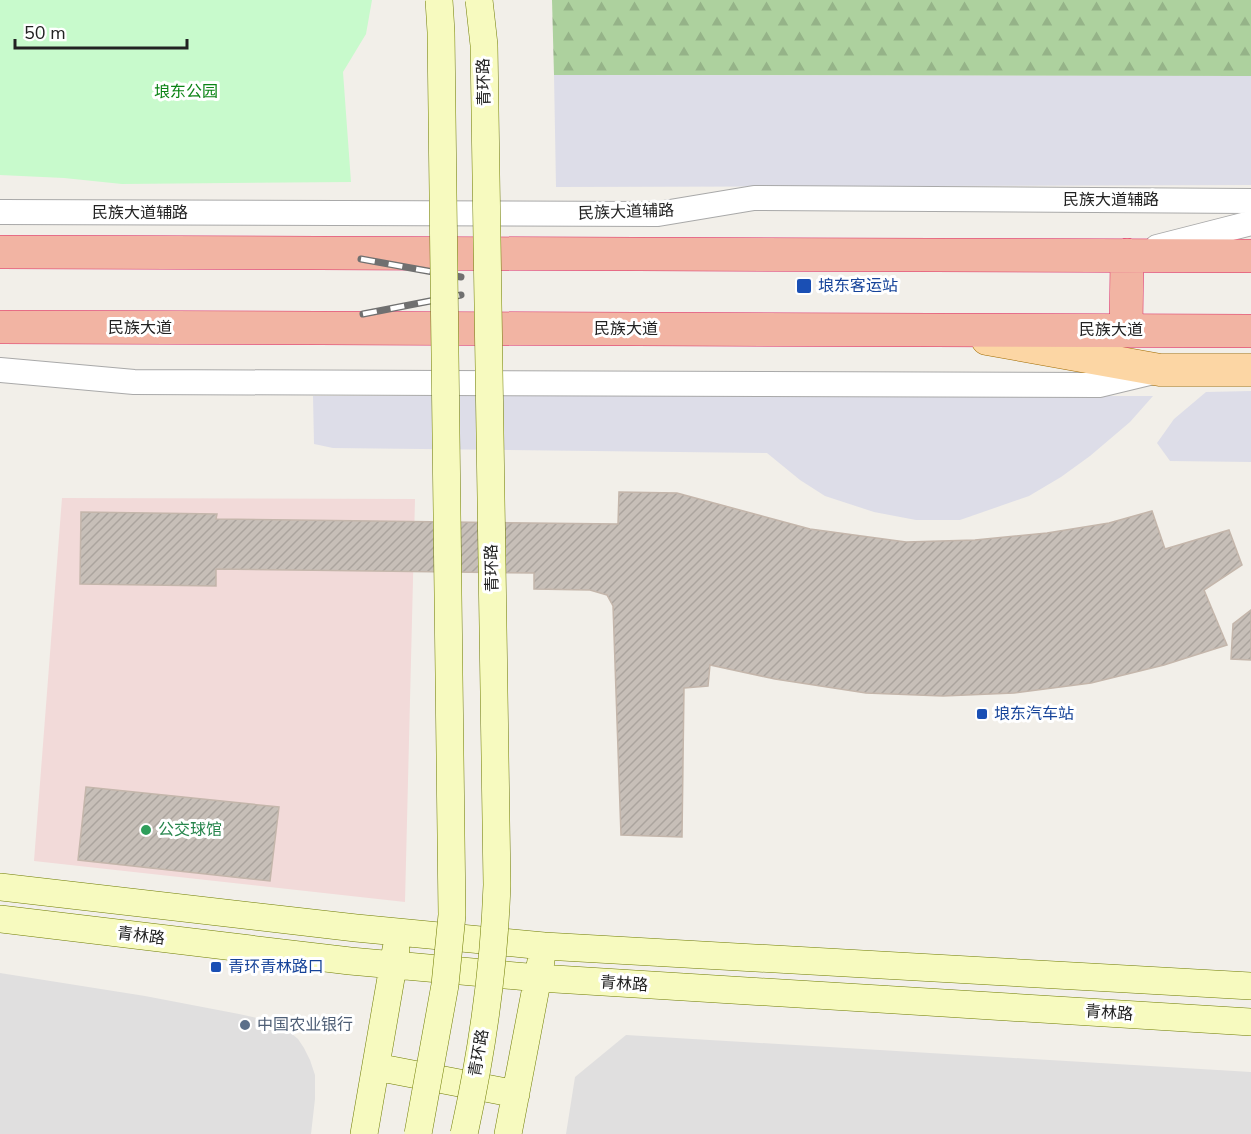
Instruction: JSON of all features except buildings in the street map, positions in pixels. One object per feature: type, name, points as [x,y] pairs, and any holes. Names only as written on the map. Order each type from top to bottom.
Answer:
[{"type":"highway","points":[[0,252],[1251,256]]},
{"type":"highway","points":[[1126,255],[1126,330]]},
{"type":"highway","name":"民族大道","points":[[0,327],[1251,331]]},
{"type":"main road","points":[[418,1134],[445,985],[452,915],[439,0]]},
{"type":"main road","name":"青环路","points":[[464,1134],[482,1040],[495,930],[497,885],[484,45],[479,0]]},
{"type":"main road","points":[[936,330],[1161,370],[1251,370]]},
{"type":"main road","name":"青林路","points":[[0,887],[399,933],[544,946],[1251,986]]},
{"type":"main road","name":"青林路","points":[[0,919],[393,965],[539,978],[1251,1022]]},
{"type":"main road","points":[[364,1134],[399,933]]},
{"type":"main road","points":[[508,1134],[544,946]]},
{"type":"main road","points":[[375,1067],[516,1094]]},
{"type":"street","name":"民族大道辅路","points":[[0,212],[658,214],[754,198],[1251,201]]},
{"type":"street","points":[[1126,255],[1251,223]]},
{"type":"street","points":[[0,370],[134,382],[1099,385],[1161,370]]},
{"type":"shaded area","points":[[554,75],[1251,76],[1251,185],[556,187]]},
{"type":"shaded area","points":[[1251,391],[1251,462],[1170,461],[1157,443],[1174,419],[1206,392]]},
{"type":"shaded area","points":[[313,396],[1153,396],[1130,422],[1090,456],[1029,496],[960,520],[916,520],[874,512],[825,496],[800,480],[767,453],[333,448],[314,444]]},
{"type":"shaded area","points":[[62,498],[415,499],[405,902],[34,861]]},
{"type":"shaded area","points":[[0,973],[145,996],[279,1023],[298,1039],[310,1060],[315,1075],[311,1134],[0,1134]]},
{"type":"shaded area","points":[[626,1035],[1251,1072],[1251,1134],[566,1134],[575,1077]]},
{"type":"green space","name":"埌东公园","points":[[0,0],[372,0],[366,34],[343,72],[351,182],[122,184],[0,175]]},
{"type":"green space","points":[[552,0],[1251,0],[1251,76],[554,75]]},
{"type":"railway","points":[[361,259],[461,277]]},
{"type":"railway","points":[[363,314],[461,295]]},
{"type":"place","name":"埌东客运站","points":[[804,286]]},
{"type":"place","name":"埌东汽车站","points":[[982,714]]},
{"type":"place","name":"公交球馆","points":[[146,830]]},
{"type":"place","name":"青环青林路口","points":[[216,967]]},
{"type":"place","name":"中国农业银行","points":[[245,1025]]}]
